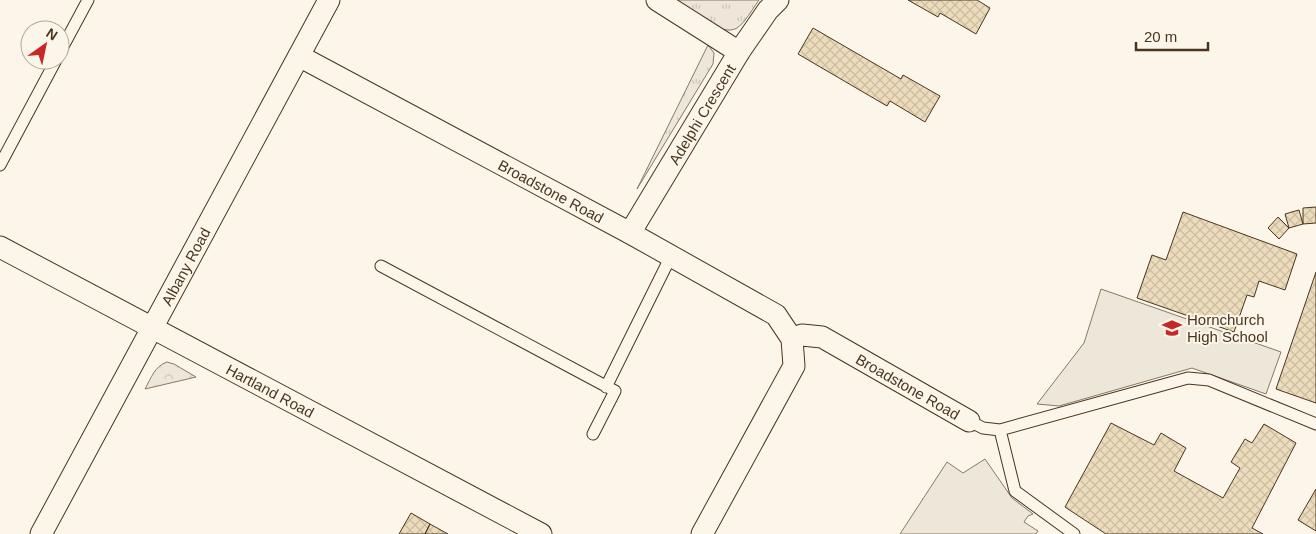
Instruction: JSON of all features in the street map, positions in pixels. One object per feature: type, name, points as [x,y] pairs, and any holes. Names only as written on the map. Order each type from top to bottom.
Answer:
[{"type":"street","name":"Albany Road","points":[[41,534],[329,0]]},
{"type":"street","points":[[657,0],[739,52]]},
{"type":"street","name":"Adelphi Crescent","points":[[630,233],[739,52],[768,10],[778,0]]},
{"type":"street","name":"Broadstone Road","points":[[299,56],[630,233],[776,315],[792,339],[794,366],[702,534]]},
{"type":"street","name":"Hartland Road","points":[[0,247],[541,534]]},
{"type":"street","name":"Broadstone Road","points":[[792,339],[802,335],[822,337],[969,421]]},
{"type":"lane","points":[[70,33],[88,0]]},
{"type":"lane","points":[[0,165],[51,70]]},
{"type":"lane","points":[[606,386],[671,256]]},
{"type":"lane","points":[[381,266],[615,391],[594,434]]},
{"type":"lane","points":[[969,421],[982,428],[1000,430],[1188,378],[1209,380],[1316,424]]},
{"type":"lane","points":[[1000,430],[1015,491],[1074,534]]},
{"type":"green space","points":[[672,0],[759,0],[743,23],[737,28],[730,30],[713,26]]},
{"type":"green space","points":[[708,45],[714,53],[713,64],[637,189]]},
{"type":"green space","points":[[167,362],[196,377],[145,389],[156,369]]},
{"type":"shaded area","points":[[1101,289],[1281,352],[1266,394],[1192,368],[1059,406],[1037,404],[1084,343]]},
{"type":"shaded area","points":[[985,459],[1012,498],[1033,514],[1028,516],[1024,522],[1038,531],[1036,534],[900,534],[947,462],[963,473]]},
{"type":"building","points":[[908,0],[977,0],[990,8],[976,34],[940,13],[938,17]]},
{"type":"building","points":[[813,28],[901,79],[903,75],[940,96],[925,122],[890,101],[887,106],[798,54]]},
{"type":"building","points":[[1316,207],[1316,223],[1303,224],[1303,208]]},
{"type":"building","points":[[1299,210],[1303,224],[1289,228],[1285,214]]},
{"type":"building","points":[[1183,212],[1297,254],[1285,290],[1259,281],[1254,297],[1247,295],[1234,332],[1137,298],[1152,255],[1166,260]]},
{"type":"building","points":[[1278,217],[1289,228],[1279,239],[1268,228]]},
{"type":"building","points":[[1316,272],[1316,403],[1276,389]]},
{"type":"building","points":[[1111,423],[1154,445],[1161,433],[1186,448],[1174,471],[1223,498],[1240,468],[1231,462],[1245,439],[1252,443],[1264,424],[1296,443],[1252,528],[1263,534],[1106,534],[1065,507]]},
{"type":"building","points":[[1316,489],[1316,531],[1298,520]]},
{"type":"building","points":[[411,513],[430,524],[425,534],[399,534]]},
{"type":"building","points":[[430,524],[448,534],[425,534]]},
{"type":"place","name":"Hornchurch High School","points":[[1172,328]]}]
